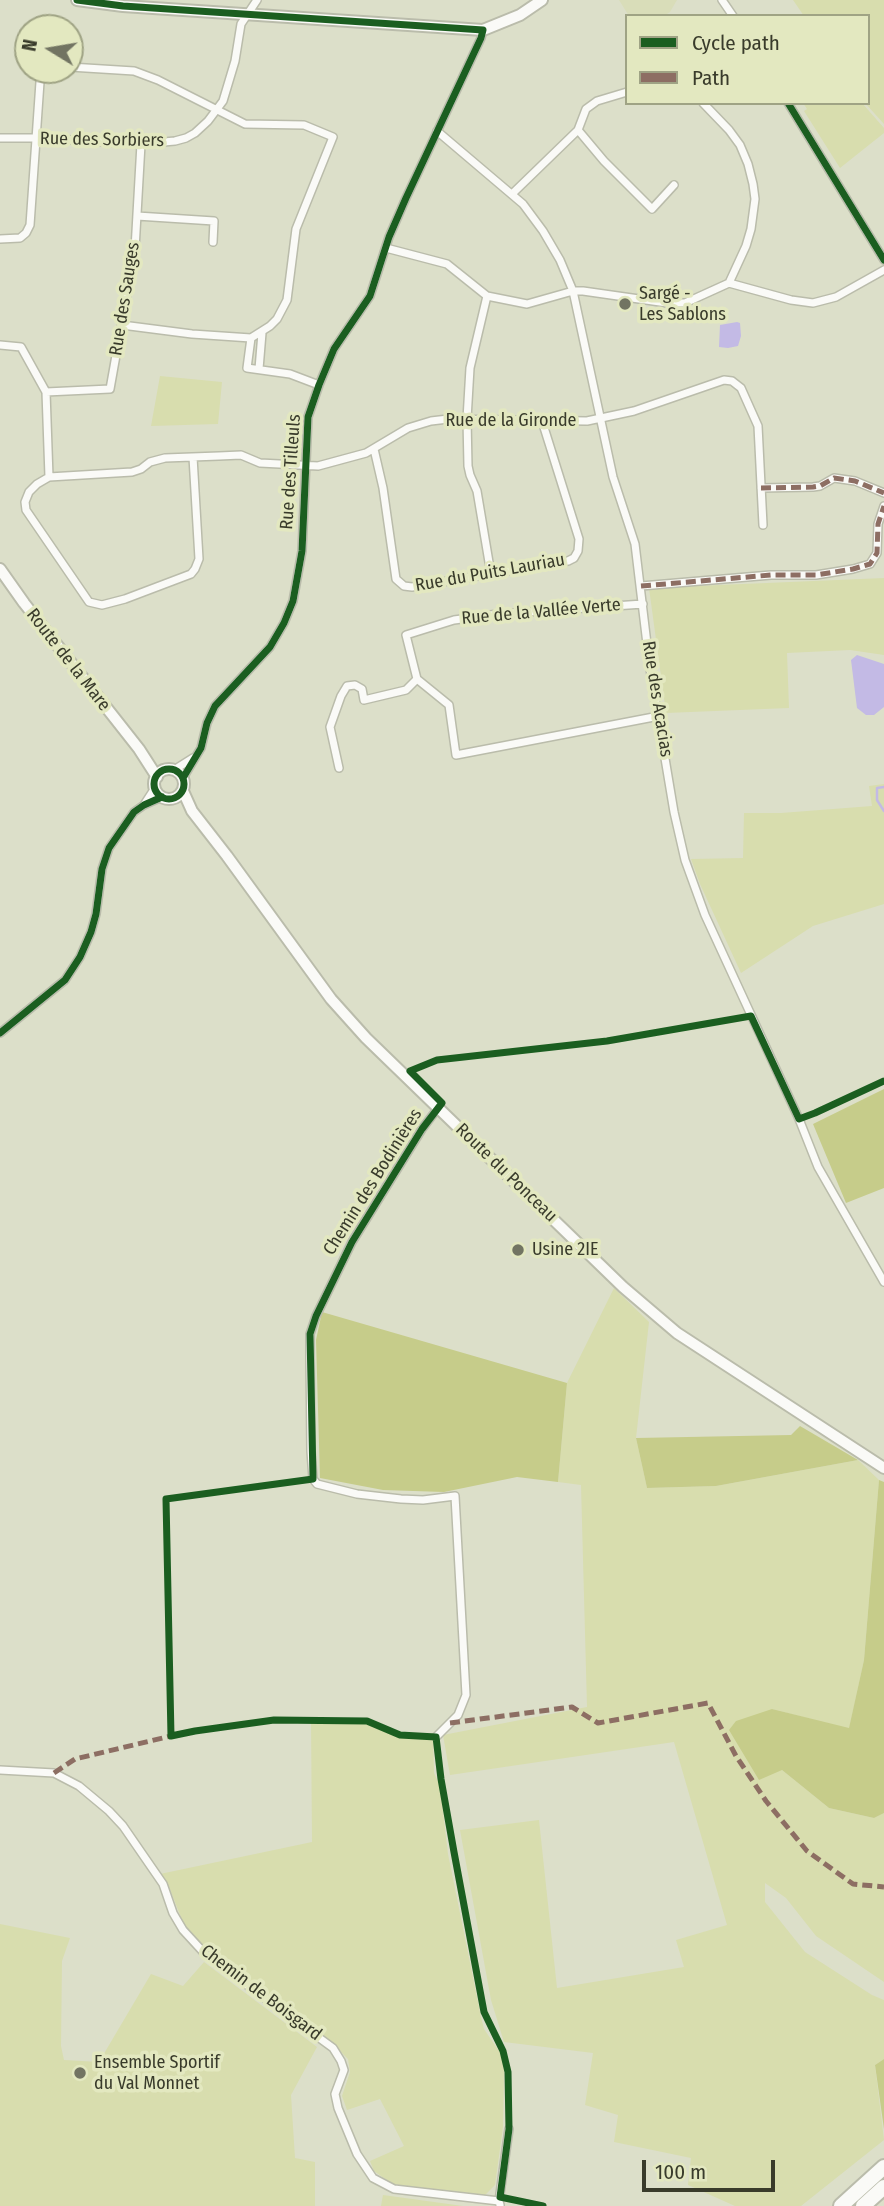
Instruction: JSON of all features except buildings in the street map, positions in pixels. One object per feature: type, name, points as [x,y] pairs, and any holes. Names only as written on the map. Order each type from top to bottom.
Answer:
[{"type":"highway","points":[[841,2206],[884,2166]]},
{"type":"highway","points":[[863,2206],[884,2187]]},
{"type":"street","points":[[77,0],[123,6],[483,30],[520,15],[542,0]]},
{"type":"street","name":"Rue des Sorbiers","points":[[0,138],[141,144],[186,138],[195,133],[218,110],[227,92],[241,24],[257,0]]},
{"type":"street","points":[[722,0],[729,14]]},
{"type":"street","name":"Rue des Tilleuls","points":[[183,778],[201,748],[207,723],[215,706],[270,647],[293,601],[302,551],[308,417],[318,385],[334,349],[370,296],[406,198],[483,30]]},
{"type":"street","points":[[84,68],[144,74],[244,124],[304,125],[333,137],[296,229],[287,300],[277,319],[262,333],[251,338],[122,325]]},
{"type":"street","points":[[0,239],[20,238],[29,229],[40,84]]},
{"type":"street","points":[[512,194],[578,130],[586,109],[597,101],[625,93]]},
{"type":"street","points":[[704,105],[740,145],[753,184],[755,199],[751,229],[729,283]]},
{"type":"street","points":[[789,105],[884,260]]},
{"type":"street","points":[[578,130],[604,161],[652,209],[674,185]]},
{"type":"street","name":"Rue des Acacias","points":[[437,131],[523,204],[560,260],[573,291],[613,477],[635,544],[650,669],[674,812],[685,860],[694,887],[818,1167],[884,1282]]},
{"type":"street","name":"Rue des Sauges","points":[[46,393],[110,389],[135,249],[141,144]]},
{"type":"street","points":[[137,216],[214,221],[213,242]]},
{"type":"street","points":[[386,248],[447,264],[487,296],[527,304],[573,291],[685,303],[729,283],[813,303],[836,297],[884,270]]},
{"type":"street","points":[[487,296],[470,368],[467,419],[468,466],[477,491],[491,574]]},
{"type":"street","points":[[259,369],[262,333]]},
{"type":"street","points":[[251,338],[247,368],[290,374],[318,385]]},
{"type":"street","points":[[0,345],[21,347],[46,393],[49,477],[29,492],[25,502],[26,510],[89,602],[102,605],[125,598],[191,574],[195,569],[199,559],[193,457]]},
{"type":"street","name":"Rue de la Gironde","points":[[49,477],[132,472],[165,458],[241,456],[260,463],[307,466],[338,462],[374,449],[419,424],[447,419],[587,421],[634,411],[718,382],[732,381],[741,388],[758,426],[761,488]]},
{"type":"street","name":"Rue du Puits Lauriau","points":[[374,449],[398,582],[412,587],[491,574],[568,561],[574,558],[578,551],[579,539],[542,421]]},
{"type":"street","points":[[763,525],[761,488],[813,487],[834,478],[855,481],[884,493]]},
{"type":"street","points":[[641,586],[771,575],[816,575],[870,564],[877,553],[878,524],[884,506]]},
{"type":"street","name":"Route de la Mare","points":[[0,569],[167,785]]},
{"type":"street","name":"Rue de la Vallée Verte","points":[[417,680],[406,635],[454,620],[498,614],[643,604]]},
{"type":"street","points":[[339,768],[330,727],[347,686],[355,685],[362,689],[364,699],[406,690],[417,680],[449,705],[456,755],[659,716]]},
{"type":"street","points":[[0,1033],[65,979],[80,957],[94,923],[102,869],[109,848],[134,812],[167,785],[197,755]]},
{"type":"street","points":[[167,785],[183,778]]},
{"type":"street","name":"Route du Ponceau","points":[[167,785],[192,811],[331,999],[366,1038],[623,1287],[677,1333],[884,1468]]},
{"type":"street","name":"Chemin des Bodinières","points":[[436,1737],[458,1715],[466,1695],[455,1496],[423,1500],[382,1497],[317,1484],[313,1479],[311,1451],[310,1334],[342,1260],[422,1129],[438,1108]]},
{"type":"street","name":"Chemin de Boisgard","points":[[0,1770],[54,1773],[79,1786],[99,1802],[123,1826],[163,1884],[173,1913],[183,1930],[206,1955],[333,2048],[344,2070],[335,2094],[338,2108],[356,2154],[373,2178],[394,2189],[500,2204]]},
{"type":"street","points":[[500,2204],[509,2129]]},
{"type":"shaded area","points":[[619,0],[677,0],[667,14],[628,14]]},
{"type":"shaded area","points":[[793,0],[884,0],[884,124],[867,105],[870,105],[870,14],[803,14]]},
{"type":"shaded area","points":[[804,105],[864,105],[884,128],[884,133],[840,168],[804,111],[807,109]]},
{"type":"shaded area","points":[[740,323],[741,336],[738,346],[719,347],[720,325]]},
{"type":"shaded area","points":[[160,376],[222,382],[218,424],[151,426]]},
{"type":"shaded area","points":[[884,578],[884,655],[850,650],[787,653],[789,708],[666,713],[649,588]]},
{"type":"shaded area","points":[[857,655],[884,664],[884,707],[874,715],[866,715],[857,708],[851,660]]},
{"type":"shaded area","points":[[884,784],[884,904],[813,926],[741,973],[691,859],[743,858],[744,813],[872,806],[869,786]]},
{"type":"shaded area","points":[[614,1288],[649,1322],[636,1438],[647,1488],[716,1486],[858,1460],[879,1480],[864,1660],[849,1729],[772,1709],[782,1770],[829,1808],[874,1818],[884,1813],[884,1982],[816,1936],[786,1898],[765,1883],[765,1902],[805,1952],[884,2000],[884,2059],[875,2065],[884,2140],[801,2206],[735,2206],[688,2185],[691,2158],[614,2142],[618,2115],[585,2105],[593,2053],[504,2042],[491,2000],[460,1830],[539,1820],[557,1988],[684,1967],[676,1940],[727,1925],[674,1742],[450,1775],[443,1735],[587,1707],[581,1485],[558,1482],[567,1383]]},
{"type":"shaded area","points":[[366,1718],[366,1723],[400,1737],[433,1737],[434,1773],[440,1786],[448,1854],[481,2017],[484,2029],[501,2054],[504,2070],[503,2127],[495,2185],[484,2196],[392,2184],[374,2171],[370,2161],[404,2146],[380,2099],[347,2110],[342,2096],[350,2072],[348,2059],[334,2045],[209,1952],[184,1925],[169,1887],[160,1874],[312,1842],[311,1719]]},
{"type":"shaded area","points":[[0,1924],[70,1938],[62,1961],[61,2046],[64,2060],[99,2062],[151,1974],[183,1986],[204,1962],[317,2047],[291,2095],[295,2158],[315,2162],[315,2206],[0,2206]]},
{"type":"shaded area","points":[[383,2195],[463,2206],[381,2206]]},
{"type":"green space","points":[[884,1089],[884,1188],[846,1203],[813,1124]]},
{"type":"green space","points":[[322,1312],[567,1383],[558,1482],[517,1477],[444,1492],[383,1490],[320,1478],[316,1340]]},
{"type":"green space","points":[[800,1426],[858,1460],[716,1486],[647,1488],[636,1438],[791,1435]]},
{"type":"green space","points":[[879,1480],[884,1482],[884,1813],[874,1818],[829,1808],[782,1770],[759,1780],[729,1730],[736,1721],[772,1709],[849,1728],[864,1660]]},
{"type":"green space","points":[[884,2059],[884,2129],[875,2065]]},
{"type":"waterway","points":[[884,787],[877,788],[877,800],[884,811]]},
{"type":"marked path","points":[[761,488],[813,487],[834,478],[855,481],[884,493]]},
{"type":"marked path","points":[[641,586],[771,575],[816,575],[870,564],[877,553],[878,524],[884,506]]},
{"type":"marked path","points":[[450,1723],[572,1707],[598,1723],[708,1703],[736,1756],[766,1801],[807,1851],[853,1884],[884,1887]]},
{"type":"marked path","points":[[54,1773],[75,1759],[171,1736]]},
{"type":"cycle path","points":[[77,0],[123,6],[483,30],[389,237],[370,296],[334,349],[308,417],[302,551],[293,601],[270,647],[215,706],[207,723],[201,748],[183,778]]},
{"type":"cycle path","points":[[789,105],[884,260]]},
{"type":"cycle path","points":[[169,769],[180,773],[184,784],[180,795],[169,799],[158,795],[154,784],[158,773],[169,769]]},
{"type":"cycle path","points":[[0,1033],[65,980],[80,957],[91,932],[102,869],[109,848],[134,812],[162,797]]},
{"type":"cycle path","points":[[543,2206],[500,2197],[509,2129],[508,2072],[503,2051],[484,2012],[441,1779],[436,1737],[400,1735],[367,1721],[274,1720],[171,1736],[166,1499],[313,1479],[310,1334],[316,1316],[352,1242],[422,1129],[442,1103],[410,1071],[437,1060],[607,1041],[751,1016],[799,1119],[884,1081]]},
{"type":"place","name":"Sargé - Les Sablons","points":[[625,304]]},
{"type":"place","name":"Usine 2IE","points":[[518,1250]]},
{"type":"place","name":"Ensemble Sportif du Val Monnet","points":[[80,2073]]}]
